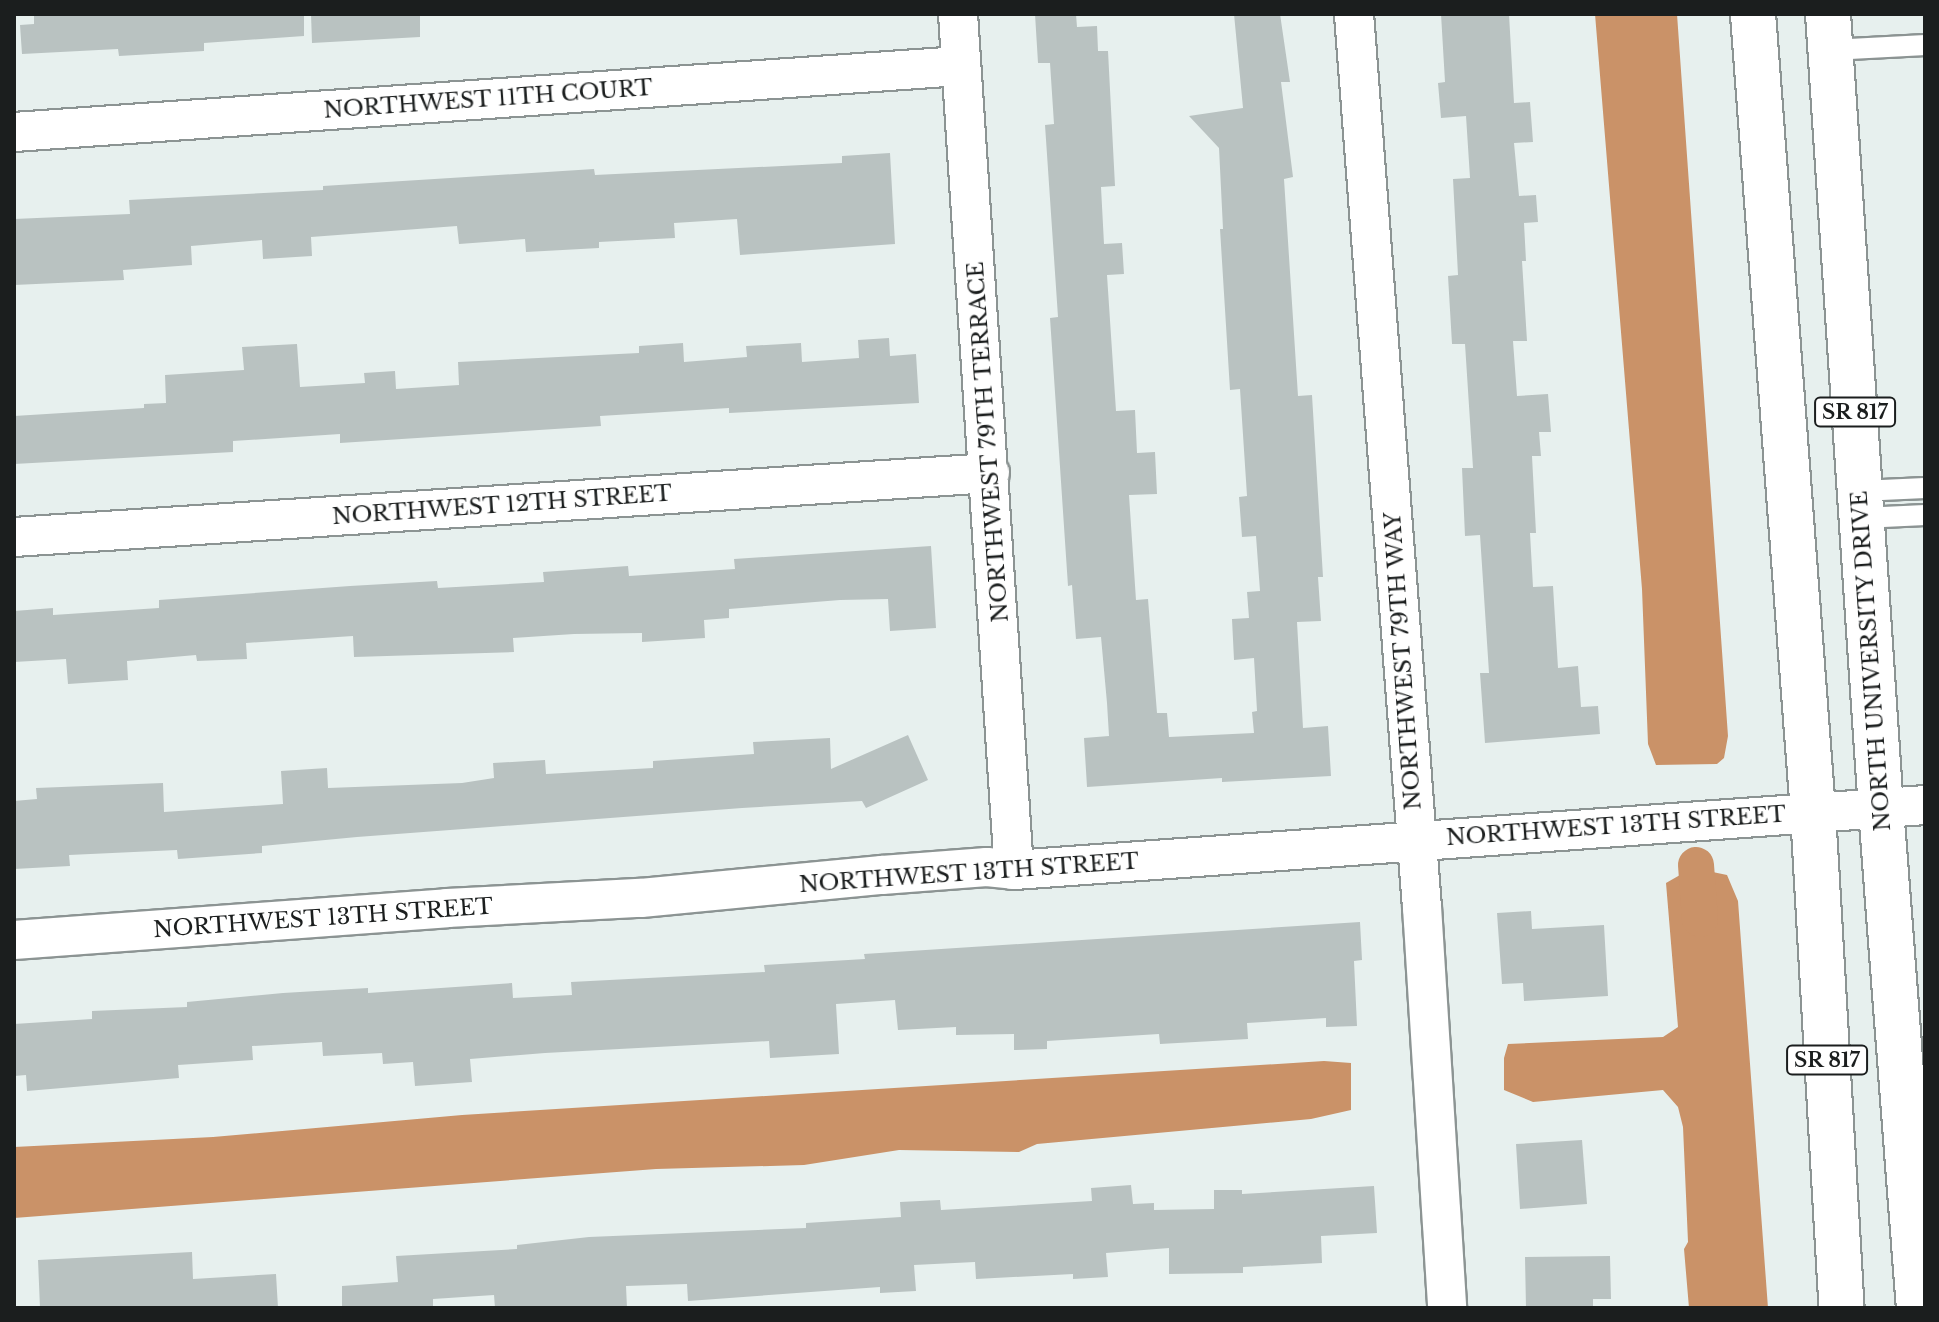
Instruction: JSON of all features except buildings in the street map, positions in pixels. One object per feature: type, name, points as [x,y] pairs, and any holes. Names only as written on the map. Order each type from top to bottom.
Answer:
[{"type":"main road","name":"SR 817","points":[[1753,14],[1813,812],[1842,1308]]},
{"type":"main road","name":"NORTH UNIVERSITY DRIVE","points":[[1830,32],[1881,809],[1917,1175],[1919,1308]]},
{"type":"street","name":"NORTHWEST 79TH TERRACE","points":[[958,14],[1014,870]]},
{"type":"street","name":"NORTHWEST 79TH WAY","points":[[1354,14],[1416,841],[1447,1308]]},
{"type":"street","name":"NORTHWEST 11TH COURT","points":[[14,132],[961,66]]},
{"type":"street","name":"NORTHWEST 12TH STREET","points":[[14,537],[990,473]]},
{"type":"street","name":"NORTHWEST 13TH STREET","points":[[14,940],[447,908],[641,898],[987,867],[1014,870],[1925,805]]},
{"type":"lane","points":[[1830,32],[1925,45]]},
{"type":"lane","points":[[1861,504],[1925,488]]},
{"type":"lane","points":[[1861,504],[1925,515]]},
{"type":"shaded area","points":[[1595,14],[1677,14],[1728,736],[1724,758],[1717,764],[1656,765],[1648,744],[1642,589]]},
{"type":"shaded area","points":[[1703,870],[1727,875],[1738,901],[1768,1308],[1689,1308],[1684,1249],[1688,1242],[1683,1127],[1678,1107],[1663,1090],[1533,1102],[1504,1090],[1504,1058],[1508,1044],[1663,1037],[1678,1027],[1666,883],[1680,875]]},
{"type":"shaded area","points":[[1324,1061],[1351,1063],[1351,1110],[1311,1119],[1037,1144],[1019,1152],[899,1150],[804,1165],[656,1169],[14,1218],[14,1147],[213,1137],[462,1115]]},
{"type":"waterway","points":[[1696,865],[1700,919]]}]
